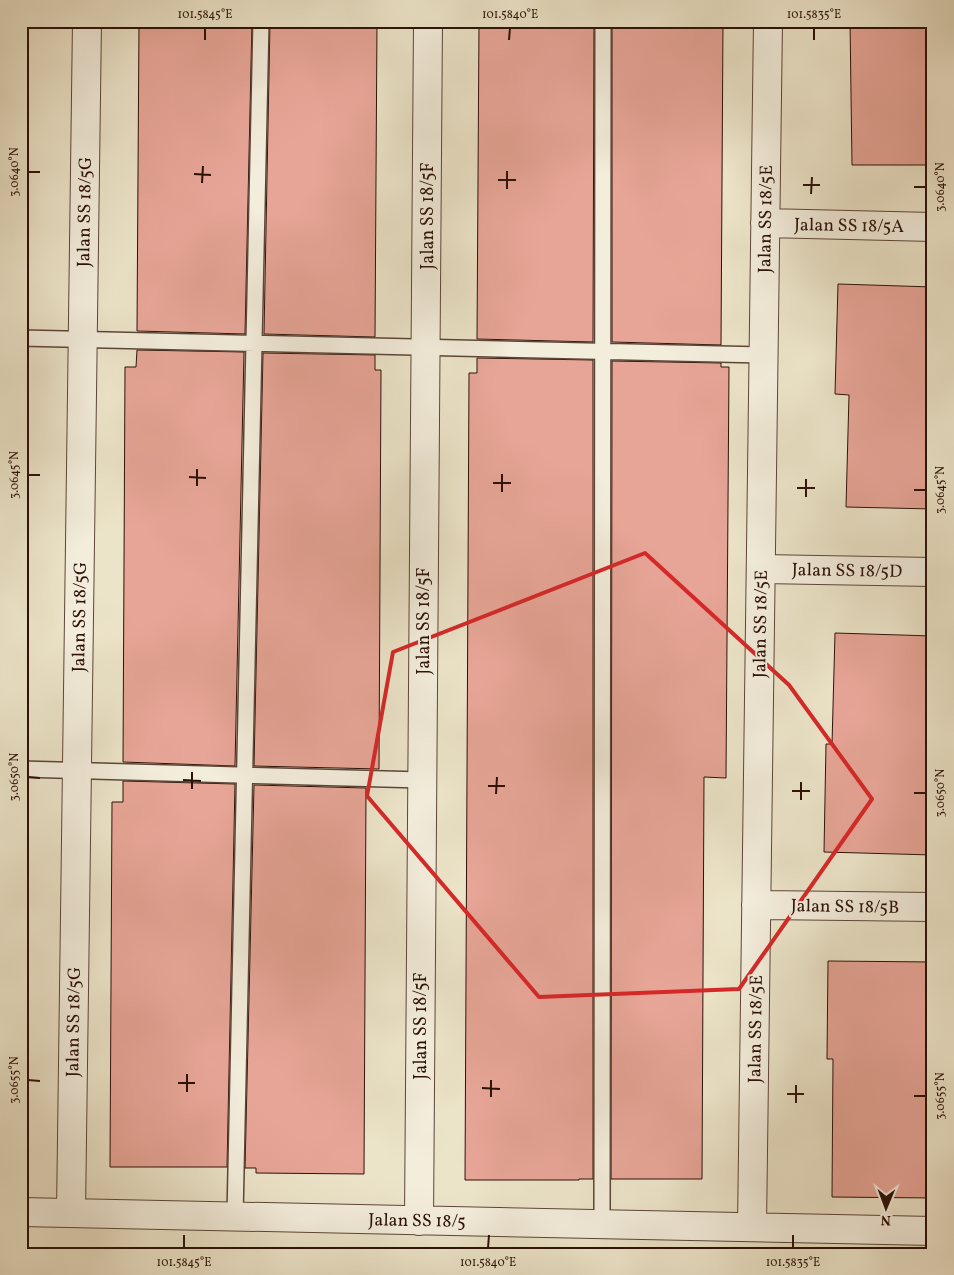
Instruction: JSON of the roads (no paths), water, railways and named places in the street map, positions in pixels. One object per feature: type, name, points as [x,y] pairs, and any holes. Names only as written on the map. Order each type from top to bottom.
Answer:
[{"type":"street","name":"Jalan SS 18/5G","points":[[70,1213],[87,21]]},
{"type":"street","name":"Jalan SS 18/5F","points":[[419,1221],[428,21]]},
{"type":"street","name":"Jalan SS 18/5E","points":[[752,1227],[768,21]]},
{"type":"street","name":"Jalan SS 18/5A","points":[[765,223],[933,227]]},
{"type":"street","name":"Jalan SS 18/5D","points":[[761,569],[933,572]]},
{"type":"street","name":"Jalan SS 18/5B","points":[[756,905],[933,908]]},
{"type":"street","name":"Jalan SS 18/5","points":[[21,1212],[933,1231]]},
{"type":"lane","points":[[235,1216],[261,21]]},
{"type":"lane","points":[[602,1224],[603,21]]},
{"type":"lane","points":[[21,338],[764,355]]},
{"type":"lane","points":[[21,769],[422,780]]}]
